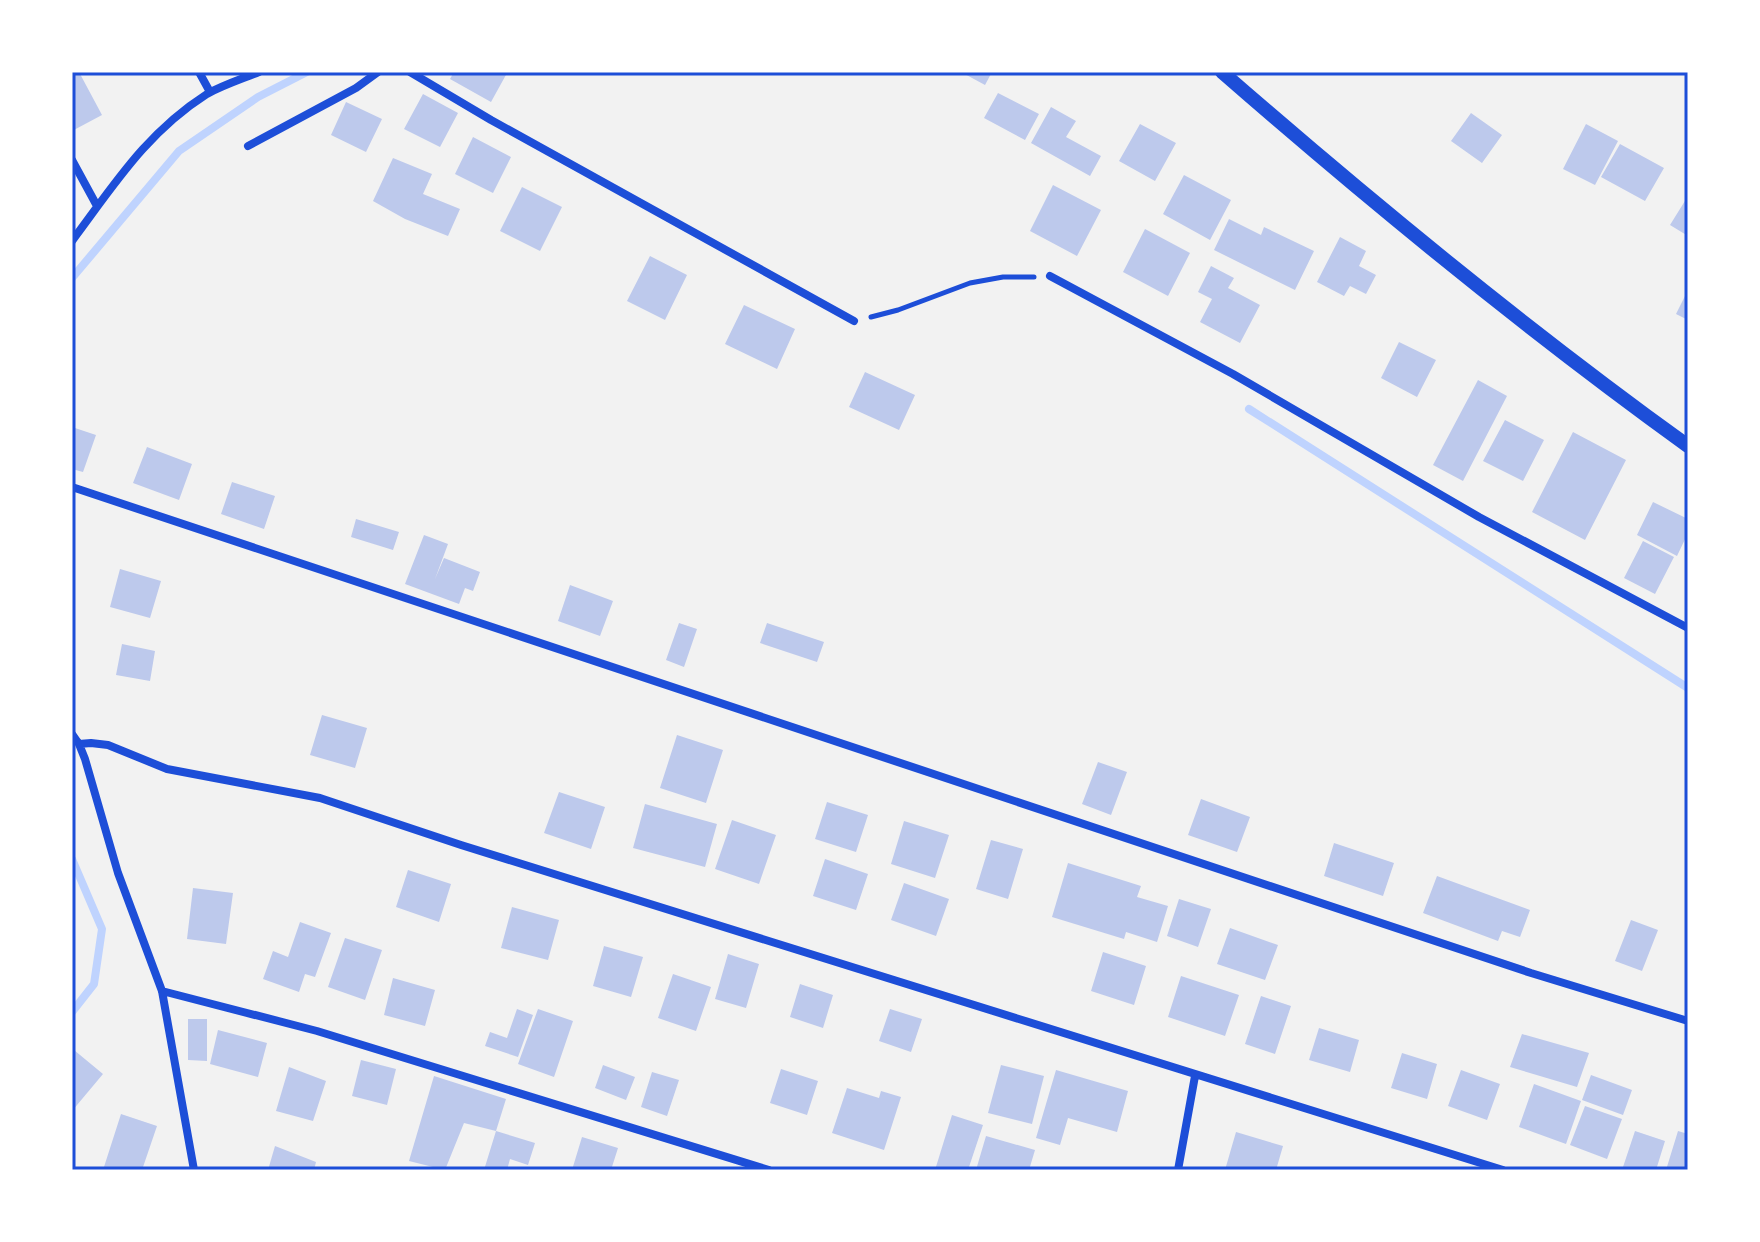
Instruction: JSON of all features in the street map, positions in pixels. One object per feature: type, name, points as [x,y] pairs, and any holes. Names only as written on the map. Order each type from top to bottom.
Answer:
[{"type":"street","points":[[199,72],[210,92]]},
{"type":"street","points":[[72,241],[134,157],[156,134],[210,92],[259,72]]},
{"type":"street","points":[[248,146],[356,88],[378,72]]},
{"type":"street","points":[[410,72],[854,321]]},
{"type":"street","points":[[1222,72],[1444,260],[1688,446]]},
{"type":"street","points":[[72,160],[97,206]]},
{"type":"street","points":[[1050,276],[1233,374],[1479,517],[1688,628]]},
{"type":"street","points":[[72,487],[1531,973],[1688,1021]]},
{"type":"street","points":[[72,734],[85,759],[118,873],[162,991],[194,1170]]},
{"type":"street","points":[[79,744],[108,745],[167,769],[320,798],[1195,1076],[1503,1170]]},
{"type":"street","points":[[162,991],[317,1031],[769,1170]]},
{"type":"street","points":[[1178,1170],[1195,1076]]},
{"type":"path","points":[[854,321],[898,310],[970,283],[1003,277],[1050,276]]},
{"type":"building","points":[[72,72],[79,72],[102,115],[72,131]]},
{"type":"building","points":[[454,72],[507,73],[491,102],[450,79]]},
{"type":"building","points":[[961,72],[992,72],[985,85]]},
{"type":"building","points":[[998,93],[1039,114],[1025,140],[984,118]]},
{"type":"building","points":[[423,94],[458,113],[440,147],[404,129]]},
{"type":"building","points":[[346,102],[382,119],[366,152],[331,135]]},
{"type":"building","points":[[1051,107],[1076,121],[1066,137],[1101,156],[1090,176],[1031,143]]},
{"type":"building","points":[[1471,113],[1502,135],[1482,163],[1451,141]]},
{"type":"building","points":[[1140,124],[1176,143],[1155,181],[1119,161]]},
{"type":"building","points":[[1586,124],[1618,141],[1595,185],[1563,169]]},
{"type":"building","points":[[473,137],[511,157],[493,193],[455,174]]},
{"type":"building","points":[[1620,144],[1664,168],[1645,201],[1601,177]]},
{"type":"building","points":[[393,158],[432,174],[423,194],[460,209],[448,236],[405,219],[373,201]]},
{"type":"building","points":[[1184,175],[1231,200],[1210,240],[1163,214]]},
{"type":"building","points":[[1053,185],[1101,210],[1077,256],[1030,231]]},
{"type":"building","points":[[522,187],[562,207],[540,251],[500,231]]},
{"type":"building","points":[[1688,196],[1688,236],[1670,225]]},
{"type":"building","points":[[1229,219],[1261,235],[1264,227],[1314,251],[1295,290],[1214,250]]},
{"type":"building","points":[[1145,229],[1190,253],[1168,296],[1123,272]]},
{"type":"building","points":[[1340,237],[1366,251],[1359,266],[1376,275],[1366,294],[1350,286],[1344,296],[1317,282]]},
{"type":"building","points":[[650,256],[687,275],[665,320],[627,301]]},
{"type":"building","points":[[1211,266],[1234,278],[1228,288],[1260,305],[1240,343],[1200,322],[1212,299],[1198,292]]},
{"type":"building","points":[[1688,290],[1688,320],[1676,314]]},
{"type":"building","points":[[744,305],[795,329],[777,369],[725,344]]},
{"type":"building","points":[[1399,342],[1436,360],[1417,397],[1381,378]]},
{"type":"building","points":[[865,372],[915,395],[899,430],[849,407]]},
{"type":"building","points":[[1478,380],[1507,396],[1463,481],[1433,465]]},
{"type":"building","points":[[1505,420],[1544,440],[1523,481],[1483,461]]},
{"type":"building","points":[[72,427],[96,435],[83,472],[72,469]]},
{"type":"building","points":[[1573,432],[1626,460],[1585,540],[1532,512]]},
{"type":"building","points":[[147,447],[192,464],[179,500],[133,483]]},
{"type":"building","points":[[232,482],[275,496],[264,529],[221,514]]},
{"type":"building","points":[[1653,502],[1688,519],[1688,533],[1677,556],[1637,535]]},
{"type":"building","points":[[356,519],[399,532],[393,550],[351,537]]},
{"type":"building","points":[[424,535],[448,544],[435,579],[444,558],[480,572],[473,591],[465,588],[459,604],[405,584]]},
{"type":"building","points":[[1643,541],[1674,557],[1655,594],[1624,578]]},
{"type":"building","points":[[120,569],[161,581],[150,618],[110,607]]},
{"type":"building","points":[[570,585],[613,601],[600,636],[558,621]]},
{"type":"building","points":[[679,623],[697,629],[684,667],[666,660]]},
{"type":"building","points":[[767,623],[824,642],[817,662],[760,643]]},
{"type":"building","points":[[122,644],[155,651],[150,681],[116,675]]},
{"type":"building","points":[[322,715],[367,728],[355,768],[310,755]]},
{"type":"building","points":[[677,735],[723,750],[706,803],[660,788]]},
{"type":"building","points":[[1098,762],[1127,772],[1111,815],[1082,804]]},
{"type":"building","points":[[559,792],[605,807],[591,849],[544,833]]},
{"type":"building","points":[[1201,799],[1250,817],[1237,852],[1188,835]]},
{"type":"building","points":[[827,802],[868,815],[856,852],[815,839]]},
{"type":"building","points":[[645,804],[717,824],[705,867],[633,848]]},
{"type":"building","points":[[732,820],[776,835],[759,884],[715,869]]},
{"type":"building","points":[[904,821],[949,835],[935,878],[891,864]]},
{"type":"building","points":[[991,840],[1023,849],[1008,899],[976,889]]},
{"type":"building","points":[[1334,843],[1394,863],[1383,896],[1324,876]]},
{"type":"building","points":[[825,859],[868,874],[856,910],[813,896]]},
{"type":"building","points":[[1068,863],[1141,886],[1137,897],[1168,906],[1157,942],[1126,932],[1124,939],[1052,917]]},
{"type":"building","points":[[408,870],[451,884],[439,922],[396,907]]},
{"type":"building","points":[[1437,876],[1530,910],[1520,937],[1502,931],[1498,941],[1423,913]]},
{"type":"building","points":[[904,883],[949,899],[936,936],[891,920]]},
{"type":"building","points":[[193,888],[233,893],[226,944],[187,939]]},
{"type":"building","points":[[1179,899],[1211,909],[1198,947],[1167,936]]},
{"type":"building","points":[[512,907],[559,920],[548,960],[501,948]]},
{"type":"building","points":[[1631,920],[1658,930],[1642,971],[1615,961]]},
{"type":"building","points":[[300,922],[331,933],[315,977],[305,974],[299,992],[263,979],[273,951],[288,957]]},
{"type":"building","points":[[1230,928],[1278,945],[1265,980],[1217,964]]},
{"type":"building","points":[[345,938],[382,950],[365,1000],[328,987]]},
{"type":"building","points":[[604,946],[643,957],[631,997],[593,986]]},
{"type":"building","points":[[1103,952],[1146,966],[1134,1005],[1091,991]]},
{"type":"building","points":[[728,954],[759,964],[746,1008],[715,999]]},
{"type":"building","points":[[673,974],[711,987],[696,1031],[658,1018]]},
{"type":"building","points":[[1181,976],[1239,995],[1225,1036],[1168,1017]]},
{"type":"building","points":[[393,978],[435,990],[425,1026],[384,1015]]},
{"type":"building","points":[[800,984],[833,995],[823,1028],[790,1017]]},
{"type":"building","points":[[1261,996],[1291,1006],[1275,1054],[1245,1044]]},
{"type":"building","points":[[517,1009],[533,1015],[518,1057],[485,1046],[490,1032],[507,1038]]},
{"type":"building","points":[[538,1009],[573,1021],[554,1077],[518,1064]]},
{"type":"building","points":[[890,1009],[922,1019],[911,1052],[879,1041]]},
{"type":"building","points":[[188,1019],[207,1019],[207,1061],[188,1060]]},
{"type":"building","points":[[1319,1028],[1359,1040],[1350,1072],[1309,1060]]},
{"type":"building","points":[[218,1030],[267,1043],[258,1077],[210,1064]]},
{"type":"building","points":[[1522,1034],[1589,1053],[1577,1087],[1510,1067]]},
{"type":"building","points":[[74,1050],[103,1074],[72,1111],[72,1052]]},
{"type":"building","points":[[1402,1053],[1437,1064],[1427,1099],[1391,1088]]},
{"type":"building","points":[[361,1060],[396,1069],[387,1105],[352,1096]]},
{"type":"building","points":[[603,1065],[635,1077],[626,1100],[595,1088]]},
{"type":"building","points":[[1001,1065],[1044,1076],[1032,1124],[988,1113]]},
{"type":"building","points":[[289,1067],[326,1081],[313,1121],[276,1111]]},
{"type":"building","points":[[781,1069],[818,1081],[807,1115],[770,1103]]},
{"type":"building","points":[[1056,1070],[1128,1091],[1117,1132],[1068,1118],[1060,1145],[1036,1138]]},
{"type":"building","points":[[1461,1070],[1500,1084],[1487,1120],[1448,1106]]},
{"type":"building","points":[[652,1072],[679,1080],[667,1116],[641,1107]]},
{"type":"building","points":[[1591,1075],[1632,1090],[1623,1115],[1582,1100]]},
{"type":"building","points":[[434,1076],[506,1099],[496,1131],[464,1123],[445,1170],[409,1161]]},
{"type":"building","points":[[1534,1084],[1581,1101],[1566,1144],[1519,1127]]},
{"type":"building","points":[[847,1088],[879,1098],[881,1091],[901,1097],[884,1150],[832,1133]]},
{"type":"building","points":[[1585,1106],[1622,1119],[1607,1159],[1570,1145]]},
{"type":"building","points":[[121,1114],[157,1126],[142,1170],[103,1170]]},
{"type":"building","points":[[952,1115],[983,1125],[968,1170],[935,1170]]},
{"type":"building","points":[[496,1131],[535,1143],[528,1165],[510,1159],[507,1170],[484,1170]]},
{"type":"building","points":[[1635,1131],[1665,1141],[1656,1170],[1622,1170]]},
{"type":"building","points":[[1678,1131],[1688,1134],[1688,1170],[1666,1170]]},
{"type":"building","points":[[1236,1132],[1283,1146],[1276,1170],[1225,1170]]},
{"type":"building","points":[[986,1136],[1035,1150],[1029,1170],[976,1170]]},
{"type":"building","points":[[582,1137],[618,1148],[611,1170],[572,1170]]},
{"type":"building","points":[[275,1146],[316,1162],[314,1170],[268,1170]]},
{"type":"waterway","points":[[72,278],[179,151],[258,97],[307,72]]},
{"type":"waterway","points":[[1249,409],[1688,688]]},
{"type":"waterway","points":[[72,859],[102,929],[94,984],[72,1012]]}]
